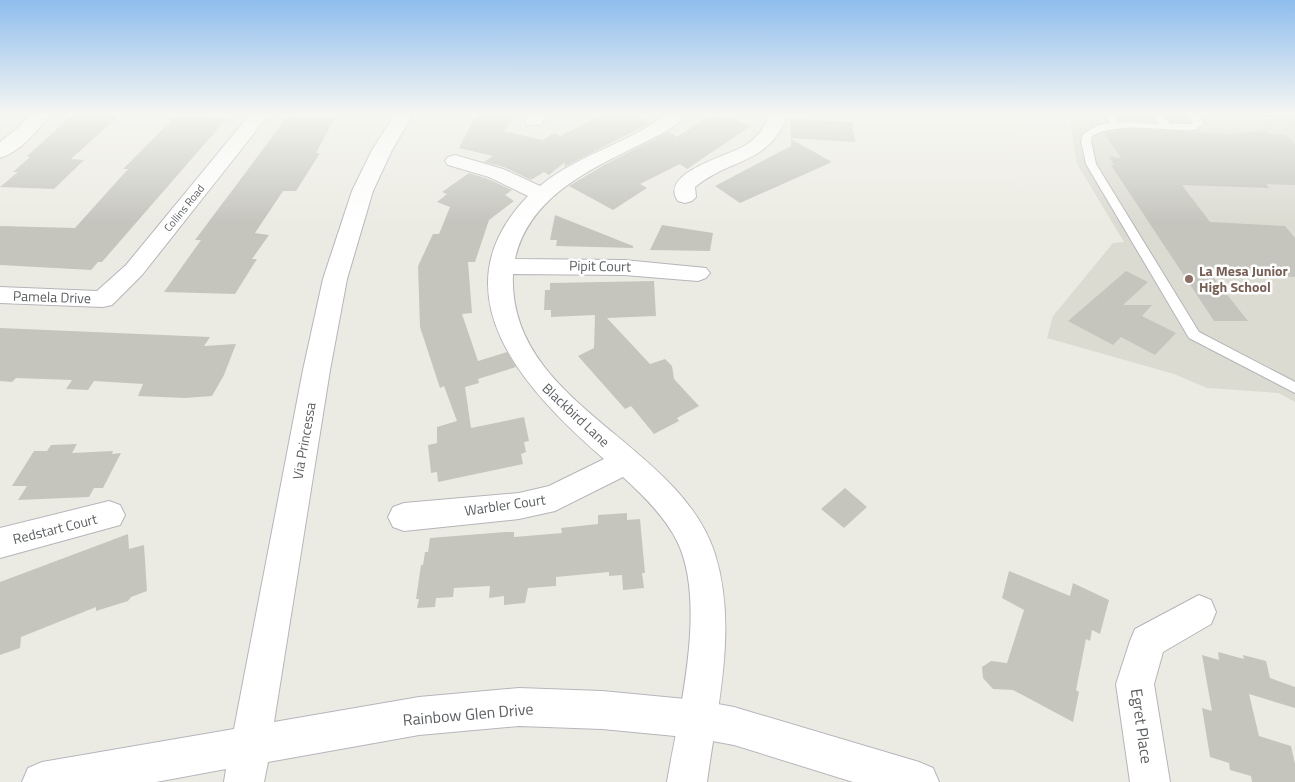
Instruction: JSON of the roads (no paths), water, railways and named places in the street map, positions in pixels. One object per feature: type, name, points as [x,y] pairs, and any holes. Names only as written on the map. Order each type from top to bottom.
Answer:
[{"type":"street","name":"Collins Road","points":[[103,299],[134,270],[231,149]]},
{"type":"street","name":"Via Princessa","points":[[247,764],[328,306],[361,195],[383,149]]},
{"type":"street","name":"Blackbird Lane","points":[[616,149],[575,171],[542,195],[527,210],[515,228],[506,247],[501,267],[500,292],[504,317],[514,343],[533,374],[568,410],[656,489],[678,515],[698,552],[706,592],[707,629],[687,782]]},
{"type":"street","points":[[685,197],[685,185],[695,175],[753,149]]},
{"type":"street","points":[[455,161],[496,173],[542,195]]},
{"type":"street","name":"Pipit Court","points":[[501,267],[592,264],[642,266],[698,272]]},
{"type":"street","name":"Pamela Drive","points":[[0,295],[103,299]]},
{"type":"street","name":"Warbler Court","points":[[404,517],[519,506],[556,498],[626,462]]},
{"type":"street","name":"Redstart Court","points":[[0,543],[109,515]]},
{"type":"street","name":"Egret Place","points":[[1150,782],[1135,684],[1148,642],[1200,612]]},
{"type":"street","name":"Rainbow Glen Drive","points":[[42,782],[247,764],[419,716],[519,707],[602,710],[696,718],[734,726],[919,782]]},
{"type":"lane","points":[[1088,149],[1091,164],[1194,336],[1295,388]]},
{"type":"place","name":"La Mesa Junior High School","points":[[1189,279]]}]
